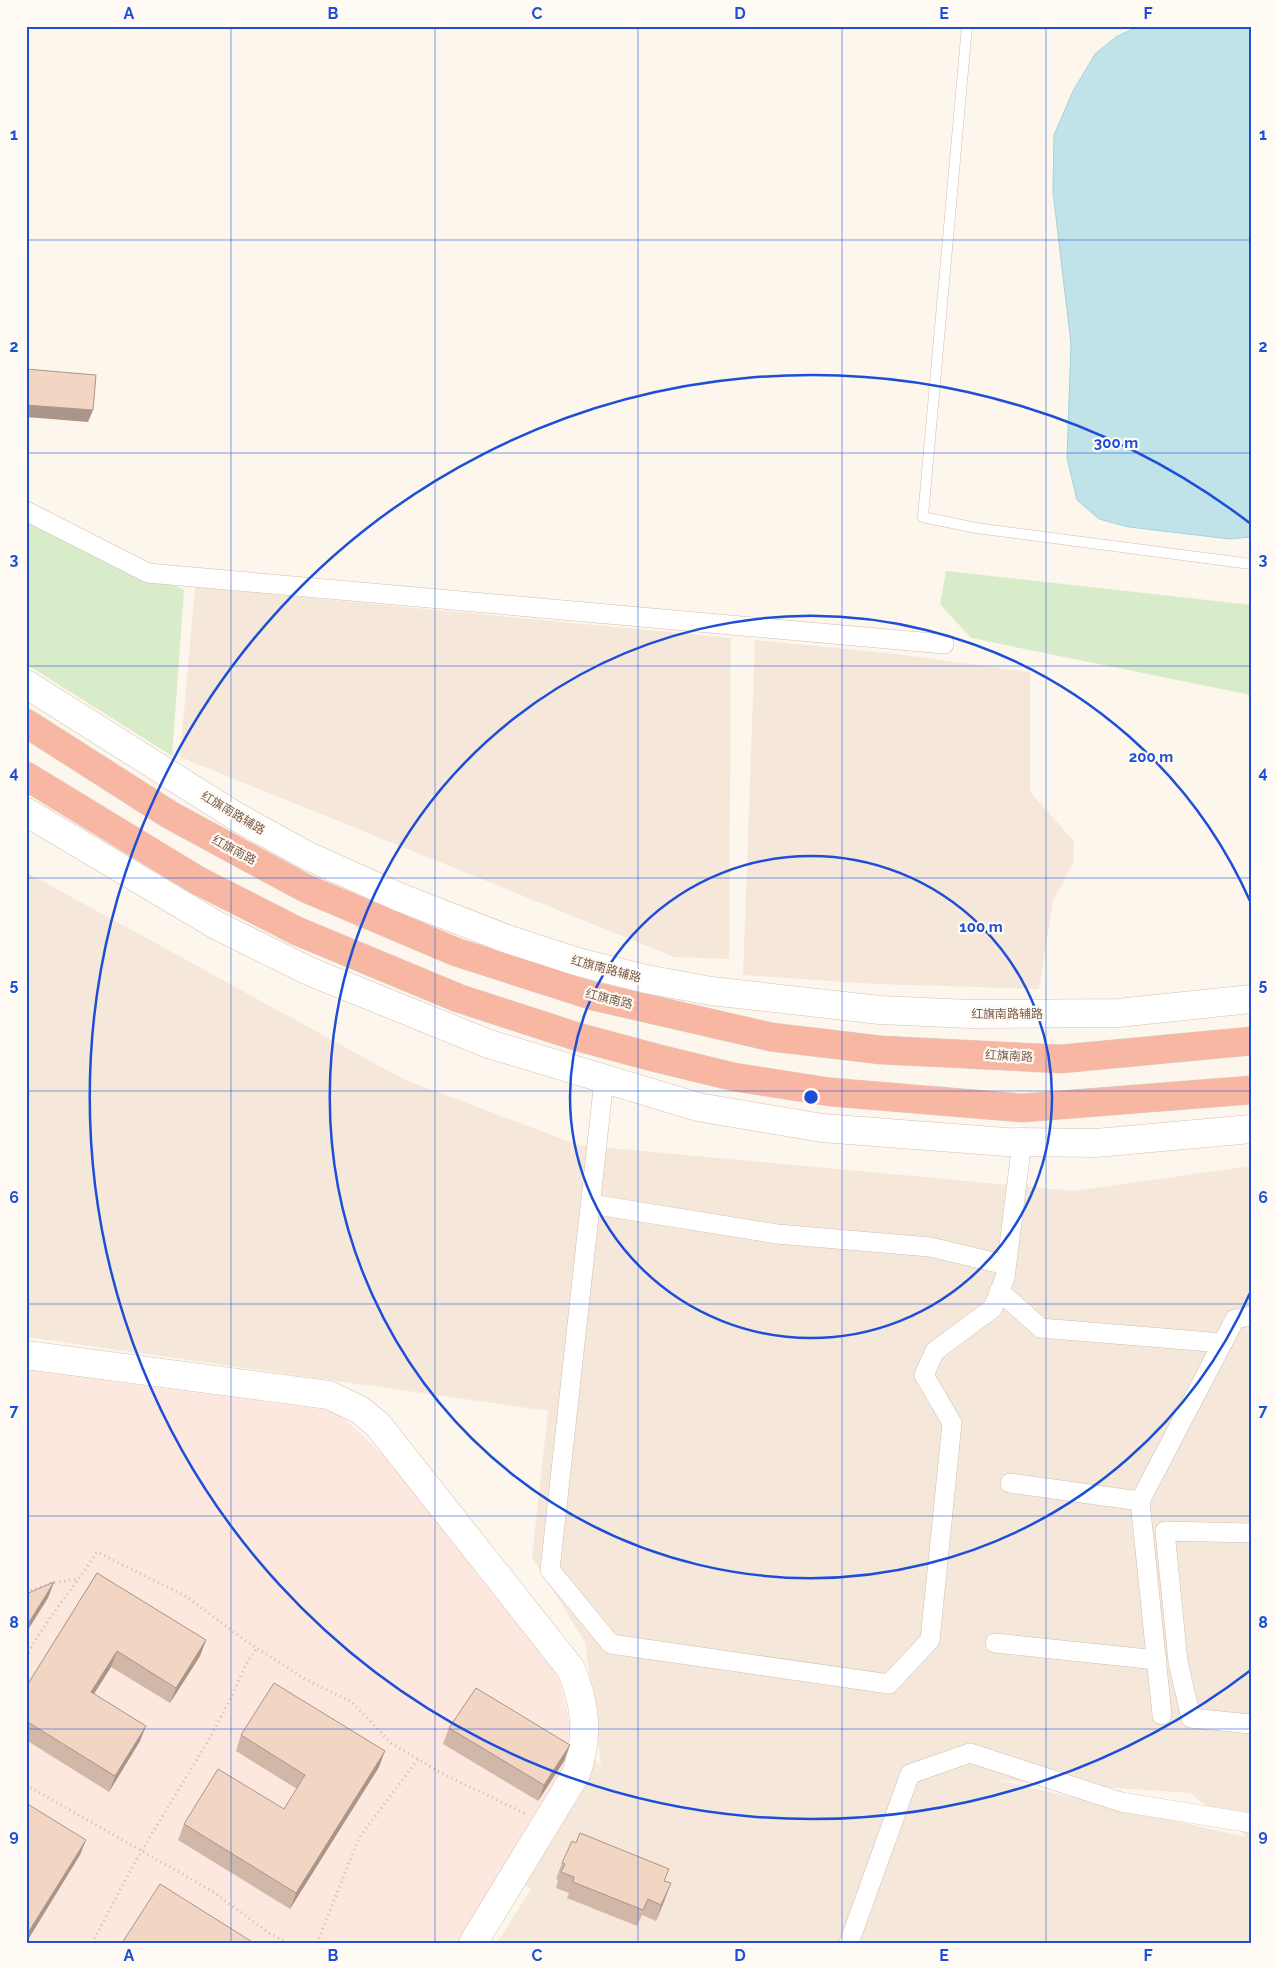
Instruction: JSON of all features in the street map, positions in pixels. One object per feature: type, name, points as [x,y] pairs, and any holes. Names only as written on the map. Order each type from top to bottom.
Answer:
[{"type":"highway","name":"红旗南路","points":[[26,723],[170,815],[305,888],[456,952],[593,996],[771,1037],[881,1050],[1061,1059],[1251,1040]]},
{"type":"highway","points":[[26,776],[197,880],[250,907],[398,974],[578,1038],[656,1058],[734,1077],[830,1092],[1022,1108],[1251,1090]]},
{"type":"main road","name":"红旗南路辅路","points":[[26,684],[237,817],[306,855],[399,897],[507,939],[578,962],[646,979],[711,992],[880,1010],[970,1014],[1118,1013],[1251,1000]]},
{"type":"main road","points":[[26,812],[216,924],[311,972],[489,1044],[698,1107],[822,1128],[1022,1142],[1096,1143],[1251,1129]]},
{"type":"main road","points":[[26,1355],[329,1395],[360,1410],[378,1425],[572,1669],[581,1691],[585,1717],[583,1754],[576,1774],[473,1943]]},
{"type":"street","points":[[26,511],[148,573],[944,644]]},
{"type":"street","points":[[604,1080],[550,1570],[611,1644],[889,1684],[930,1640],[952,1423],[924,1375],[935,1351],[993,1308],[1006,1265],[1022,1142]]},
{"type":"street","points":[[591,1204],[777,1234],[930,1247],[1006,1265]]},
{"type":"street","points":[[999,1291],[1041,1328],[1223,1343]]},
{"type":"street","points":[[1162,1716],[1140,1501],[1235,1319],[1251,1316]]},
{"type":"street","points":[[1010,1483],[1140,1501]]},
{"type":"street","points":[[1251,1533],[1165,1531],[1178,1662],[1191,1718],[1251,1724]]},
{"type":"street","points":[[995,1643],[1157,1660]]},
{"type":"street","points":[[849,1943],[910,1774],[970,1753],[1121,1802],[1251,1823]]},
{"type":"lane","points":[[967,26],[923,517],[976,528],[1251,564]]},
{"type":"path","points":[[26,1657],[42,1627],[97,1552],[187,1597],[257,1648],[305,1679],[352,1702],[391,1743],[418,1759],[546,1824]]},
{"type":"path","points":[[26,1592],[50,1583],[79,1579]]},
{"type":"path","points":[[92,1943],[142,1850],[187,1778],[231,1698],[246,1664],[257,1648]]},
{"type":"path","points":[[316,1943],[360,1838],[418,1759]]},
{"type":"path","points":[[26,1785],[212,1891],[269,1933],[288,1943]]},
{"type":"shaded area","points":[[195,587],[731,638],[729,959],[674,957],[180,757]]},
{"type":"shaded area","points":[[755,640],[896,654],[1030,672],[1030,792],[1074,841],[1073,863],[1053,901],[1039,989],[875,984],[743,975]]},
{"type":"shaded area","points":[[26,872],[403,1079],[578,1145],[1074,1191],[1251,1166],[1251,1943],[497,1943],[531,1889],[493,1863],[557,1706],[601,1767],[585,1642],[532,1557],[548,1411],[26,1337]],"holes":[[[998,1780],[1190,1793],[1246,1836]]]},
{"type":"shaded area","points":[[26,1370],[336,1411],[396,1467],[554,1669],[562,1688],[572,1735],[568,1762],[458,1943],[26,1943]]},
{"type":"green space","points":[[26,518],[184,590],[172,756],[26,664]]},
{"type":"green space","points":[[946,571],[1251,605],[1251,695],[971,638],[940,604]]},
{"type":"water","points":[[1139,26],[1251,26],[1251,537],[1230,539],[1129,527],[1099,519],[1077,500],[1067,458],[1071,344],[1053,192],[1054,135],[1073,91],[1095,54],[1116,37]]},
{"type":"building","points":[[26,369],[96,375],[93,410],[26,405]]},
{"type":"building","points":[[97,1573],[206,1640],[176,1688],[117,1651],[91,1692],[146,1726],[115,1776],[26,1721],[26,1687]]},
{"type":"building","points":[[54,1582],[26,1627],[26,1594]]},
{"type":"building","points":[[274,1683],[385,1751],[296,1893],[184,1824],[218,1769],[284,1809],[305,1775],[241,1735]]},
{"type":"building","points":[[476,1688],[570,1745],[544,1785],[449,1728]]},
{"type":"building","points":[[26,1803],[86,1840],[26,1936]]},
{"type":"building","points":[[580,1833],[669,1869],[664,1881],[671,1883],[661,1905],[648,1899],[643,1910],[573,1882],[574,1877],[561,1872],[565,1864],[562,1863],[572,1841],[576,1843]]},
{"type":"building","points":[[160,1884],[254,1943],[122,1943]]}]
